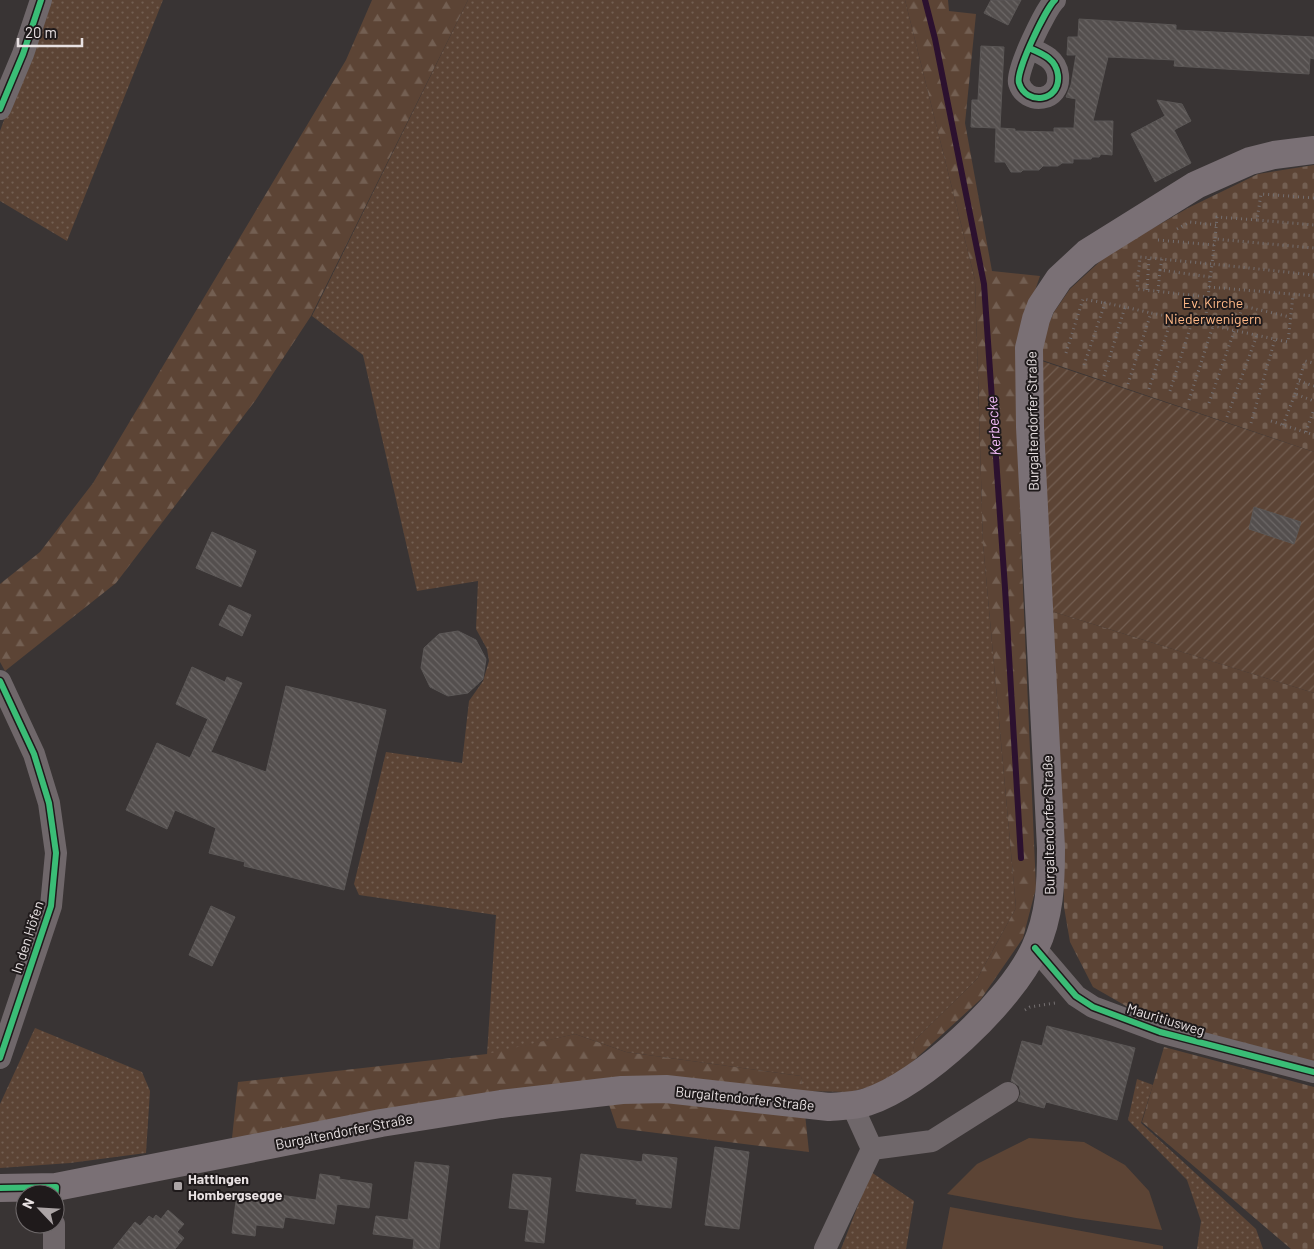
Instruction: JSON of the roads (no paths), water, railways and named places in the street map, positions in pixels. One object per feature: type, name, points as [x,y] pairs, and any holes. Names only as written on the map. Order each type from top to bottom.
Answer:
[{"type":"main road","name":"Burgaltendorfer Straße","points":[[65,1192],[380,1123],[501,1104],[622,1090],[666,1089],[829,1107],[866,1103],[908,1083],[928,1069],[981,1020],[1024,970],[1035,948],[1046,918],[1049,900],[1051,875],[1048,784],[1030,427],[1029,348],[1041,306],[1058,280],[1087,254],[1188,190],[1250,161],[1274,155],[1314,150]]},
{"type":"main road","name":"Burgaltendorfer Straße","points":[[0,1188],[15,1190]]},
{"type":"street","points":[[0,109],[24,54],[41,0]]},
{"type":"street","points":[[1030,48],[1047,10],[1055,0]]},
{"type":"street","name":"In den Höfen","points":[[0,681],[34,754],[49,803],[56,853],[51,906],[0,1058]]},
{"type":"street","name":"Mauritiusweg","points":[[1035,948],[1076,996],[1093,1006],[1160,1032],[1314,1072]]},
{"type":"street","points":[[872,1149],[932,1141],[1008,1093]]},
{"type":"street","points":[[825,1249],[872,1149],[852,1105]]},
{"type":"street","points":[[54,1234],[54,1249]]},
{"type":"waterway","name":"Kerbecke","points":[[925,0],[935,39],[984,284],[1021,858]]},
{"type":"place","name":"Hattingen Hombergsegge","points":[[178,1186]]},
{"type":"park label","name":"Ev. Kirche Niederwenigern","points":[[1213,310]]}]
